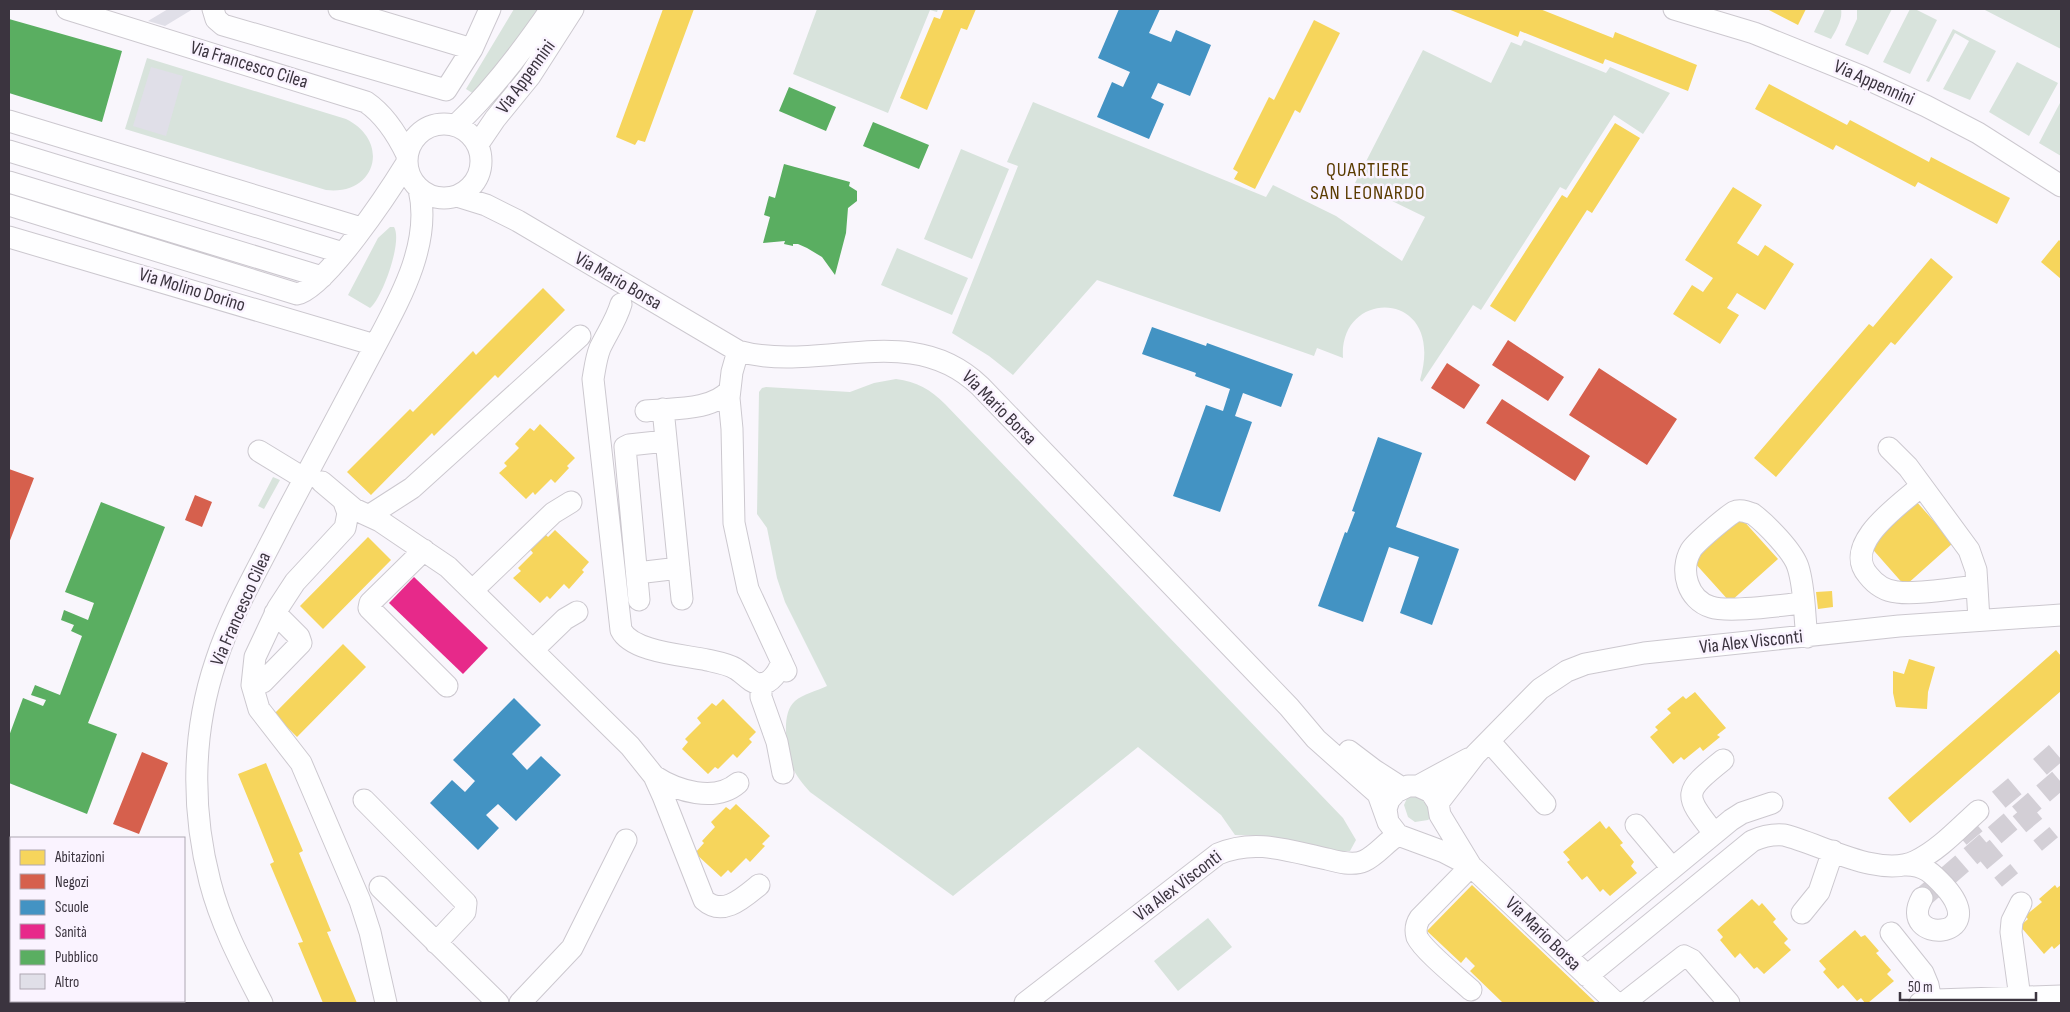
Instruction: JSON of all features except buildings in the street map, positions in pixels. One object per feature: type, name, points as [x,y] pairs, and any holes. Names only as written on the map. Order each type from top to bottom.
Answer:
[{"type":"street","name":"Via Francesco Cilea","points":[[67,9],[366,102],[384,117],[399,139],[407,159]]},
{"type":"street","points":[[214,9],[216,19],[223,24],[446,90],[472,49],[490,9]]},
{"type":"street","points":[[339,9],[472,49]]},
{"type":"street","name":"Via Appennini","points":[[456,125],[477,104],[551,9]]},
{"type":"street","name":"Via Appennini","points":[[478,144],[495,119],[530,76],[572,9]]},
{"type":"street","name":"Via Appennini","points":[[1674,9],[1754,33],[1881,86],[1978,133],[2061,186]]},
{"type":"street","points":[[9,121],[361,228]]},
{"type":"street","points":[[442,123],[456,125],[468,132],[478,144],[482,158],[481,167],[475,182],[468,190],[456,196],[433,197],[419,189],[411,178],[407,159],[409,146],[422,130],[442,123]]},
{"type":"street","points":[[9,151],[342,253]]},
{"type":"street","points":[[9,205],[290,293],[303,293],[322,277],[381,203],[407,159]]},
{"type":"street","name":"Via Mario Borsa","points":[[481,167],[494,195],[518,221]]},
{"type":"street","points":[[9,182],[322,277]]},
{"type":"street","name":"Via Francesco Cilea","points":[[262,1003],[221,918],[210,884],[198,810],[198,747],[210,684],[226,634],[246,592],[314,480],[375,345],[401,293],[420,240],[423,209],[419,189]]},
{"type":"street","name":"Via Francesco Cilea","points":[[420,240],[438,214],[456,196]]},
{"type":"street","name":"Via Mario Borsa","points":[[456,196],[486,205],[518,221],[738,351],[759,356],[795,358],[881,350],[911,352],[939,359],[958,368],[980,386],[1289,707],[1316,739],[1378,794],[1398,832],[1471,866],[1616,1003]]},
{"type":"street","name":"Via Molino Dorino","points":[[9,237],[375,345]]},
{"type":"street","points":[[621,304],[616,321],[600,348],[593,379],[620,630],[628,639],[645,647],[721,664],[737,670],[755,683],[764,683]]},
{"type":"street","points":[[370,515],[412,488],[580,336]]},
{"type":"street","points":[[738,351],[732,372],[730,390],[732,504],[737,545],[748,589],[783,666],[781,665],[776,674],[764,683],[760,697],[777,742],[783,773]]},
{"type":"street","points":[[682,599],[666,441],[655,410],[711,403],[724,396],[730,390]]},
{"type":"street","points":[[639,600],[625,448],[629,445],[666,441]]},
{"type":"street","points":[[1889,448],[1908,467],[1969,550],[1975,563],[1979,620]]},
{"type":"street","points":[[259,450],[314,480],[354,509],[370,515],[448,567],[630,746],[654,776],[704,900],[709,905],[725,907],[743,898],[759,885]]},
{"type":"street","points":[[1921,486],[1870,534],[1862,550],[1862,564],[1865,572],[1879,585],[1896,592],[1977,586]]},
{"type":"street","points":[[344,502],[348,513],[345,528],[295,582],[275,613],[255,657],[252,685],[259,709],[301,763],[360,901],[370,932],[386,1003]]},
{"type":"street","points":[[473,590],[553,513],[570,502]]},
{"type":"street","points":[[1803,603],[1731,609],[1712,608],[1702,603],[1690,589],[1686,573],[1688,555],[1698,542],[1734,512],[1745,511],[1753,514],[1794,558],[1798,566],[1803,603],[1807,637]]},
{"type":"street","points":[[424,550],[370,603],[370,608],[448,686]]},
{"type":"street","points":[[637,573],[679,568]]},
{"type":"street","points":[[533,650],[565,619],[577,612]]},
{"type":"street","points":[[252,685],[263,682],[301,643],[299,637],[275,613]]},
{"type":"street","name":"Via Alex Visconti","points":[[1439,809],[1482,748],[1540,689],[1566,672],[1585,664],[1644,653],[1979,620],[2061,615]]},
{"type":"street","name":"Via Mario Borsa","points":[[1289,707],[1326,732],[1374,770],[1410,787],[1431,792],[1471,866]]},
{"type":"street","points":[[1482,748],[1545,804]]},
{"type":"street","name":"Via Alex Visconti","points":[[1410,787],[1482,748]]},
{"type":"street","points":[[1714,833],[1694,808],[1691,796],[1697,782],[1723,760]]},
{"type":"street","points":[[654,776],[672,787],[701,793],[725,792],[738,783]]},
{"type":"street","points":[[1410,787],[1389,800],[1386,809],[1398,832],[1417,839],[1429,834],[1435,827],[1439,809]]},
{"type":"street","points":[[364,800],[466,903],[465,912],[436,943]]},
{"type":"street","points":[[1566,956],[1714,833],[1742,813],[1772,803]]},
{"type":"street","points":[[1906,865],[1927,854],[1978,811]]},
{"type":"street","points":[[1636,825],[1672,868]]},
{"type":"street","name":"Via Alex Visconti","points":[[1025,1003],[1218,854],[1230,849],[1252,845],[1354,863],[1364,861],[1373,856],[1398,832]]},
{"type":"street","points":[[1587,976],[1759,838],[1776,834],[1877,866],[1915,865],[1928,870],[1956,900],[1959,913],[1953,925],[1941,931],[1927,928],[1917,911],[1922,898]]},
{"type":"street","points":[[520,1003],[564,959],[572,948],[626,840]]},
{"type":"street","points":[[1802,913],[1819,892],[1833,851]]},
{"type":"street","points":[[1470,990],[1423,945],[1416,934],[1416,928],[1420,918],[1471,866]]},
{"type":"street","points":[[380,887],[498,1003]]},
{"type":"street","points":[[2020,998],[2011,932],[2012,921],[2021,903]]},
{"type":"street","points":[[1891,933],[1923,973],[1928,985],[1925,1002],[2020,998],[2056,994]]},
{"type":"street","points":[[1624,1003],[1684,956],[1692,960],[1729,1003]]},
{"type":"shaded area","points":[[514,9],[542,9],[474,94],[466,89]]},
{"type":"shaded area","points":[[817,9],[938,9],[937,12],[930,10],[888,113],[793,74]]},
{"type":"shaded area","points":[[1825,9],[1841,9],[1840,21],[1831,39],[1814,32]]},
{"type":"shaded area","points":[[1857,9],[1892,9],[1868,55],[1845,45],[1857,19]]},
{"type":"shaded area","points":[[1910,9],[1915,9],[1937,20],[1910,74],[1883,62]]},
{"type":"shaded area","points":[[1983,9],[2061,9],[2061,49]]},
{"type":"shaded area","points":[[1953,29],[1996,51],[1970,100],[1943,89],[1969,41],[1955,33],[1929,82],[1926,81]]},
{"type":"shaded area","points":[[1524,40],[1606,73],[1610,67],[1670,93],[1643,134],[1614,115],[1566,190],[1560,187],[1481,310],[1473,305],[1422,382],[1420,380],[1424,350],[1419,328],[1406,314],[1390,308],[1372,310],[1357,319],[1346,335],[1343,358],[1317,348],[1314,356],[1097,280],[1013,375],[989,356],[952,333],[1018,166],[1007,162],[1033,102],[1266,197],[1273,185],[1336,216],[1402,261],[1425,217],[1355,183],[1423,50],[1491,83],[1511,42],[1521,46]]},
{"type":"shaded area","points":[[147,58],[346,119],[360,129],[369,141],[373,153],[372,165],[366,176],[356,185],[343,190],[326,190],[125,129]]},
{"type":"shaded area","points":[[2017,62],[2058,83],[2029,136],[1989,112]]},
{"type":"shaded area","points":[[2061,101],[2061,156],[2039,143]]},
{"type":"shaded area","points":[[961,149],[1009,169],[972,259],[924,239]]},
{"type":"shaded area","points":[[390,227],[394,227],[396,234],[394,256],[380,294],[370,308],[348,295],[378,238]]},
{"type":"shaded area","points":[[897,248],[968,278],[952,315],[881,285]]},
{"type":"shaded area","points":[[896,379],[923,387],[945,404],[1343,818],[1356,840],[1350,851],[1334,852],[1268,836],[1235,835],[1221,815],[1138,747],[953,896],[810,792],[792,766],[788,751],[786,723],[790,707],[795,701],[806,694],[827,686],[785,602],[777,578],[767,528],[757,514],[759,392],[762,388],[766,387],[850,392],[874,383]]},
{"type":"shaded area","points":[[273,477],[280,480],[264,509],[258,506]]},
{"type":"shaded area","points":[[1423,791],[1433,816],[1428,820],[1415,822],[1408,817],[1404,805],[1408,796]]},
{"type":"shaded area","points":[[1208,918],[1232,947],[1178,991],[1154,961]]},
{"type":"tunnel","points":[[2041,752],[2061,775]]},
{"type":"tunnel","points":[[1922,898],[2061,778]]},
{"type":"tunnel","points":[[2000,785],[2050,844]]},
{"type":"tunnel","points":[[1961,822],[2010,880]]},
{"type":"district","name":"QUARTIERE SAN LEONARDO","points":[[1368,182]]}]
